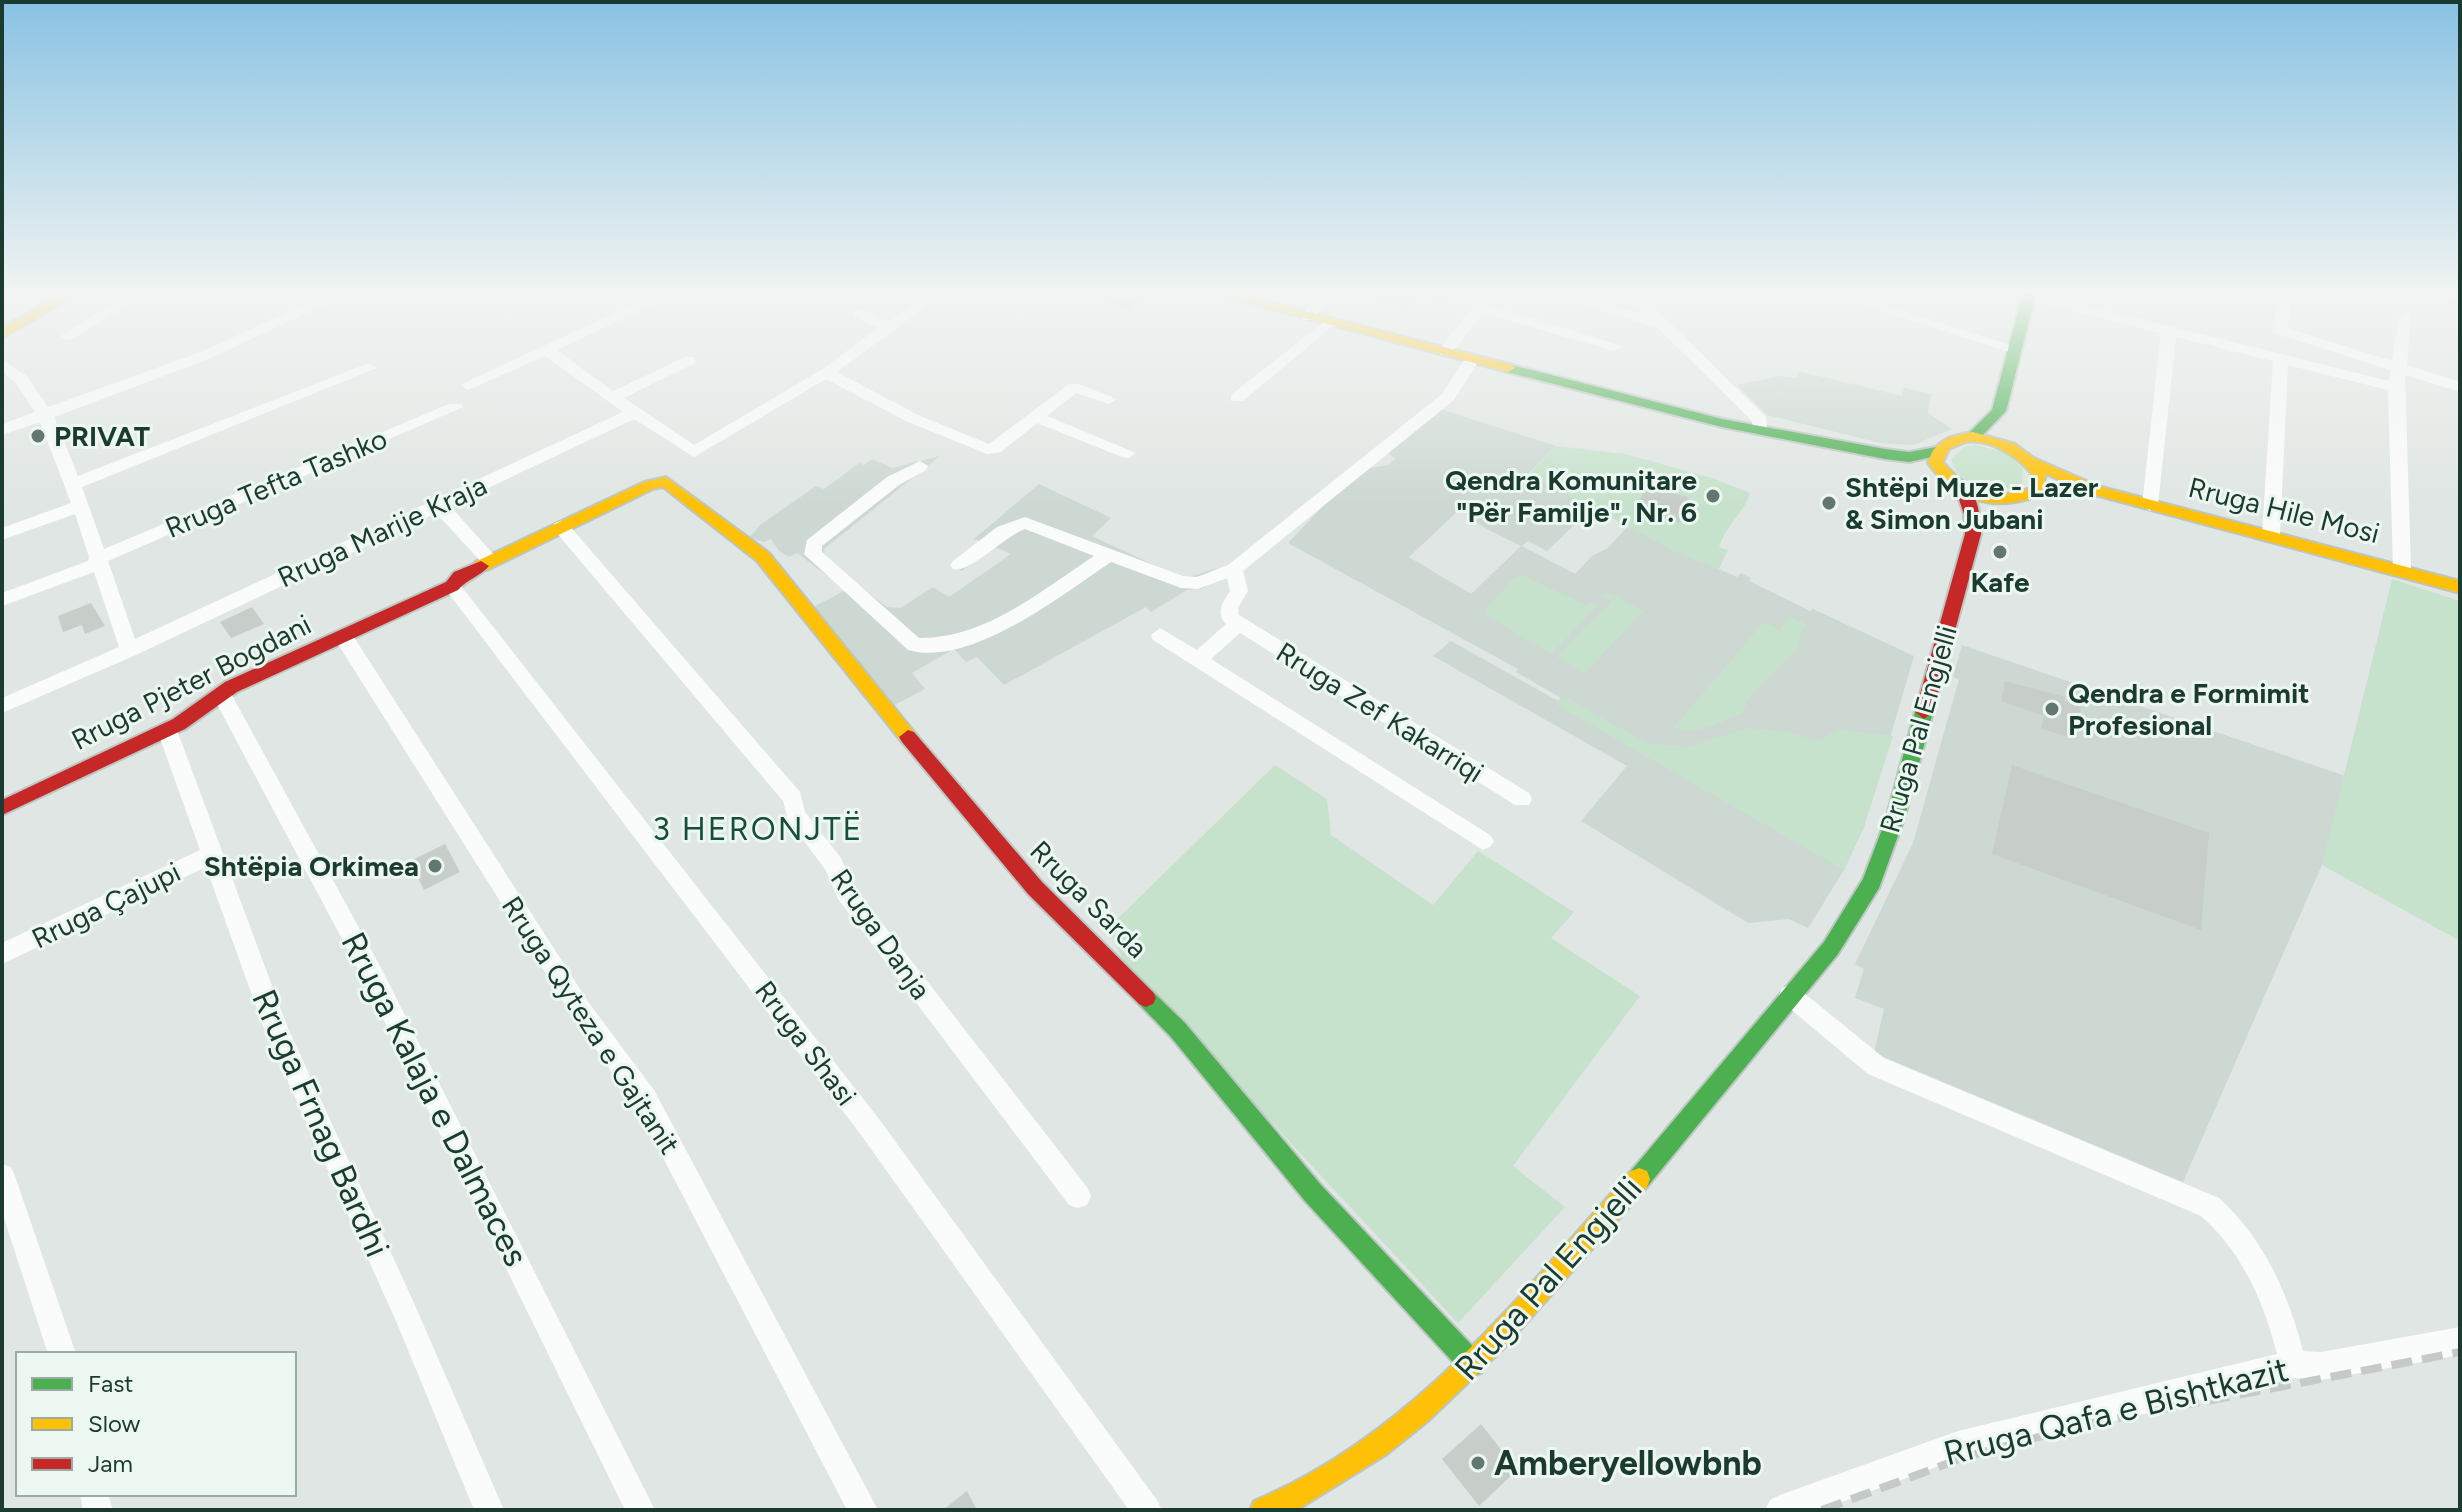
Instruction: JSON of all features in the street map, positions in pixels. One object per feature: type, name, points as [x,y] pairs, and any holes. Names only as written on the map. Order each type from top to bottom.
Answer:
[{"type":"main road","points":[[1491,364],[1759,429],[1885,454],[1909,457],[1936,452]]},
{"type":"main road","points":[[2007,445],[1999,424],[1999,411],[2010,364]]},
{"type":"main road","points":[[1945,478],[1935,463],[1936,452],[1943,444],[1973,437],[1999,411]]},
{"type":"main road","name":"Rruga Hile Mosi","points":[[1973,437],[2007,445],[2033,462],[2093,490],[2402,569],[2460,587]]},
{"type":"main road","points":[[1885,454],[1945,478],[1964,491],[2002,501]]},
{"type":"main road","points":[[2033,462],[2041,482],[2037,491]]},
{"type":"main road","name":"Rruga Pjeter Bogdani","points":[[2,808],[192,717],[221,693],[452,586],[460,576],[490,561],[662,482]]},
{"type":"main road","name":"Rruga Sarda","points":[[662,482],[763,557],[932,768],[1035,888],[1178,1030],[1313,1193],[1472,1364]]},
{"type":"main road","name":"Rruga Hile Mosi","points":[[2002,501],[2029,497],[2037,491],[2093,490]]},
{"type":"main road","name":"Rruga Pal Engjelli","points":[[1964,491],[1972,514],[1973,534]]},
{"type":"main road","name":"Rruga Pal Engjelli","points":[[1263,1510],[1285,1503],[1356,1461],[1416,1419],[1472,1364],[1644,1173],[1831,948],[1872,882],[1895,819],[1973,534],[1983,518],[2002,501]]},
{"type":"street","points":[[2,430],[181,364]]},
{"type":"street","points":[[468,385],[514,364]]},
{"type":"street","points":[[566,364],[694,452],[839,364]]},
{"type":"street","points":[[612,398],[683,364]]},
{"type":"street","points":[[1237,398],[1279,364]]},
{"type":"street","points":[[959,565],[1003,531],[1025,523],[1189,584],[1234,569],[1448,397],[1469,364]]},
{"type":"street","points":[[1706,364],[1760,420],[1759,429]]},
{"type":"street","points":[[2150,505],[2165,364]]},
{"type":"street","points":[[2271,535],[2281,364]]},
{"type":"street","points":[[2303,364],[2396,387]]},
{"type":"street","points":[[2386,364],[2460,387]]},
{"type":"street","points":[[2398,364],[2402,569]]},
{"type":"street","points":[[2,365],[16,374],[46,415],[73,484],[129,650]]},
{"type":"street","points":[[73,484],[369,368]]},
{"type":"street","points":[[826,373],[912,418],[984,449],[995,448],[1074,387],[1109,399]]},
{"type":"street","name":"Rruga Tefta Tashko","points":[[2,600],[455,407]]},
{"type":"street","name":"Rruga Marije Kraja","points":[[2,706],[129,650],[635,413]]},
{"type":"street","points":[[1035,417],[1128,453]]},
{"type":"street","points":[[920,466],[893,481],[813,544],[813,554],[915,645],[934,648],[980,632],[1110,554]]},
{"type":"street","points":[[439,505],[490,561]]},
{"type":"street","points":[[2,534],[80,506]]},
{"type":"street","name":"Rruga Danja","points":[[561,527],[793,798],[795,814],[833,864],[846,893],[1078,1196]]},
{"type":"street","points":[[1198,660],[1238,624],[1230,618],[1229,608],[1239,591],[1234,569]]},
{"type":"street","name":"Rruga Shasi","points":[[452,586],[851,1102],[1147,1510]]},
{"type":"street","name":"Rruga Zef Kakarriqi","points":[[1238,624],[1522,799]]},
{"type":"street","name":"Rruga Zef Kakarriqi","points":[[1160,635],[1483,841]]},
{"type":"street","name":"Rruga Qyteza e Gajtanit","points":[[343,636],[572,996],[645,1098],[863,1510]]},
{"type":"street","name":"Rruga Kalaja e Dalmaces","points":[[221,693],[380,989],[640,1510]]},
{"type":"street","name":"Rruga Frnag Bardhi","points":[[167,730],[210,855],[275,1026],[405,1312],[489,1510]]},
{"type":"street","name":"Rruga Çajupi","points":[[2,954],[210,855]]},
{"type":"street","points":[[1790,995],[1876,1066],[2210,1207],[2234,1226],[2252,1255],[2274,1299],[2293,1364]]},
{"type":"street","points":[[2,1176],[61,1352]]},
{"type":"street","name":"Rruga Qafa e Bishtkazit","points":[[1780,1510],[1958,1445],[2293,1364],[2321,1366],[2460,1341]]},
{"type":"shaded area","points":[[1798,371],[1902,396],[1904,388],[1931,394],[1928,413],[1952,429],[1913,445],[1880,443],[1767,415],[1737,385],[1780,376],[1796,378]]},
{"type":"shaded area","points":[[1440,409],[1556,446],[1529,473],[1592,508],[1547,551],[1528,541],[1522,546],[1575,574],[1592,556],[1608,548],[1628,526],[1737,577],[1741,573],[1751,578],[1749,581],[1810,611],[1813,609],[1914,656],[1864,827],[1844,870],[1808,928],[1789,919],[1748,923],[1581,821],[1627,766],[1433,656],[1451,641],[1558,701],[1561,698],[1516,672],[1518,669],[1288,543],[1326,503],[1370,468],[1389,465],[1396,458],[1386,452]],"holes":[[[1460,509],[1483,527],[1521,546],[1471,594],[1409,557]]]},
{"type":"shaded area","points":[[940,456],[825,548],[823,553],[838,570],[887,607],[901,608],[933,587],[949,597],[1011,554],[995,547],[961,571],[956,568],[983,542],[974,539],[1039,484],[1111,518],[1092,536],[1184,579],[1217,568],[1212,576],[1218,580],[1201,589],[1187,590],[1151,612],[1146,607],[1004,685],[977,657],[966,662],[954,649],[912,673],[925,689],[889,708],[809,609],[846,590],[797,553],[789,557],[779,551],[771,539],[764,542],[749,538],[760,525],[816,486],[824,489],[859,463],[864,465],[872,459],[892,468]]},
{"type":"shaded area","points":[[1962,645],[2345,776],[2322,865],[2183,1182],[1874,1053],[1884,1009],[1855,998],[1864,969],[1855,964],[1913,843],[1959,679],[1953,677]]},
{"type":"green space","points":[[1976,445],[2004,452],[2023,468],[2022,484],[2002,490],[1991,489],[1970,483],[1962,477],[1951,459],[1964,447]]},
{"type":"green space","points":[[1556,446],[1625,454],[1715,479],[1750,493],[1722,539],[1719,547],[1728,550],[1719,569],[1678,553],[1529,474]]},
{"type":"green space","points":[[1522,575],[1587,606],[1592,602],[1598,605],[1551,654],[1486,615],[1486,609],[1512,580]]},
{"type":"green space","points":[[2392,579],[2460,601],[2460,941],[2322,865]]},
{"type":"green space","points":[[1607,592],[1643,611],[1585,673],[1557,657],[1612,602],[1603,596]]},
{"type":"green space","points":[[1790,616],[1807,625],[1799,637],[1799,646],[1751,694],[1742,713],[1699,729],[1674,727],[1764,622],[1779,630]]},
{"type":"green space","points":[[1565,697],[1647,743],[1688,747],[1748,728],[1781,731],[1820,741],[1838,729],[1893,736],[1864,827],[1844,870],[1557,705]]},
{"type":"green space","points":[[1275,765],[1327,799],[1331,835],[1433,905],[1478,851],[1574,912],[1551,938],[1640,996],[1513,1166],[1565,1207],[1458,1323],[1126,966],[1108,928]]},
{"type":"building","points":[[1646,486],[1688,497],[1680,523],[1636,511]]},
{"type":"building","points":[[91,603],[105,626],[85,634],[82,625],[63,632],[58,616]]},
{"type":"building","points":[[252,607],[264,624],[231,638],[220,622]]},
{"type":"building","name":"Qendra e Formimit Profesional","points":[[2005,681],[2065,697],[2064,701],[2081,707],[2076,739],[2041,729],[2044,716],[2001,701]]},
{"type":"building","points":[[2012,765],[2209,833],[2201,930],[1992,854]]},
{"type":"building","name":"Shtëpia Orkimea","points":[[445,844],[460,872],[424,890],[410,861]]},
{"type":"building","name":"Amberyellowbnb","points":[[1481,1424],[1517,1470],[1479,1506],[1442,1459]]},
{"type":"building","points":[[967,1491],[977,1510],[943,1510]]},
{"type":"railway","points":[[1822,1510],[1965,1457],[2087,1424],[2460,1352]]},
{"type":"traffic: fast","points":[[1973,437],[1999,411],[2011,364]]},
{"type":"traffic: fast","points":[[1508,368],[1722,423],[1885,454],[1909,457],[1936,452]]},
{"type":"traffic: fast","points":[[1639,1179],[1831,948],[1872,882],[1895,819],[1924,712]]},
{"type":"traffic: fast","points":[[1146,998],[1178,1030],[1313,1193],[1472,1364]]},
{"type":"traffic: slow","points":[[1491,364],[1508,368]]},
{"type":"traffic: slow","points":[[1973,437],[2018,452],[2039,472],[2037,491],[2023,497],[1994,500],[1956,485],[1935,463],[1937,456],[1948,443],[1973,437]]},
{"type":"traffic: slow","points":[[2033,462],[2093,490],[2460,587]]},
{"type":"traffic: slow","points":[[481,566],[649,485],[666,482],[763,557],[908,737]]},
{"type":"traffic: slow","points":[[1263,1510],[1291,1499],[1333,1474],[1378,1445],[1419,1412],[1497,1338],[1639,1179]]},
{"type":"traffic: jam","points":[[1924,712],[1973,534],[1972,514],[1964,491]]},
{"type":"traffic: jam","points":[[2,808],[179,724],[231,687],[452,586],[460,576],[481,566]]},
{"type":"traffic: jam","points":[[908,737],[1035,888],[1146,998]]},
{"type":"place","name":"PRIVAT","points":[[38,436]]},
{"type":"place","name":"Qendra Komunitare \"Për Familje\", Nr. 6","points":[[1713,496]]},
{"type":"place","name":"Shtëpi Muze - Lazer & Simon Jubani","points":[[1829,503]]},
{"type":"place","name":"Kafe","points":[[2000,552]]},
{"type":"place","name":"Qendra e Formimit Profesional","points":[[2052,709]]},
{"type":"place","name":"Shtëpia Orkimea","points":[[435,866]]},
{"type":"place","name":"Amberyellowbnb","points":[[1478,1463]]},
{"type":"district","name":"3 HERONJTË","points":[[758,829]]}]
